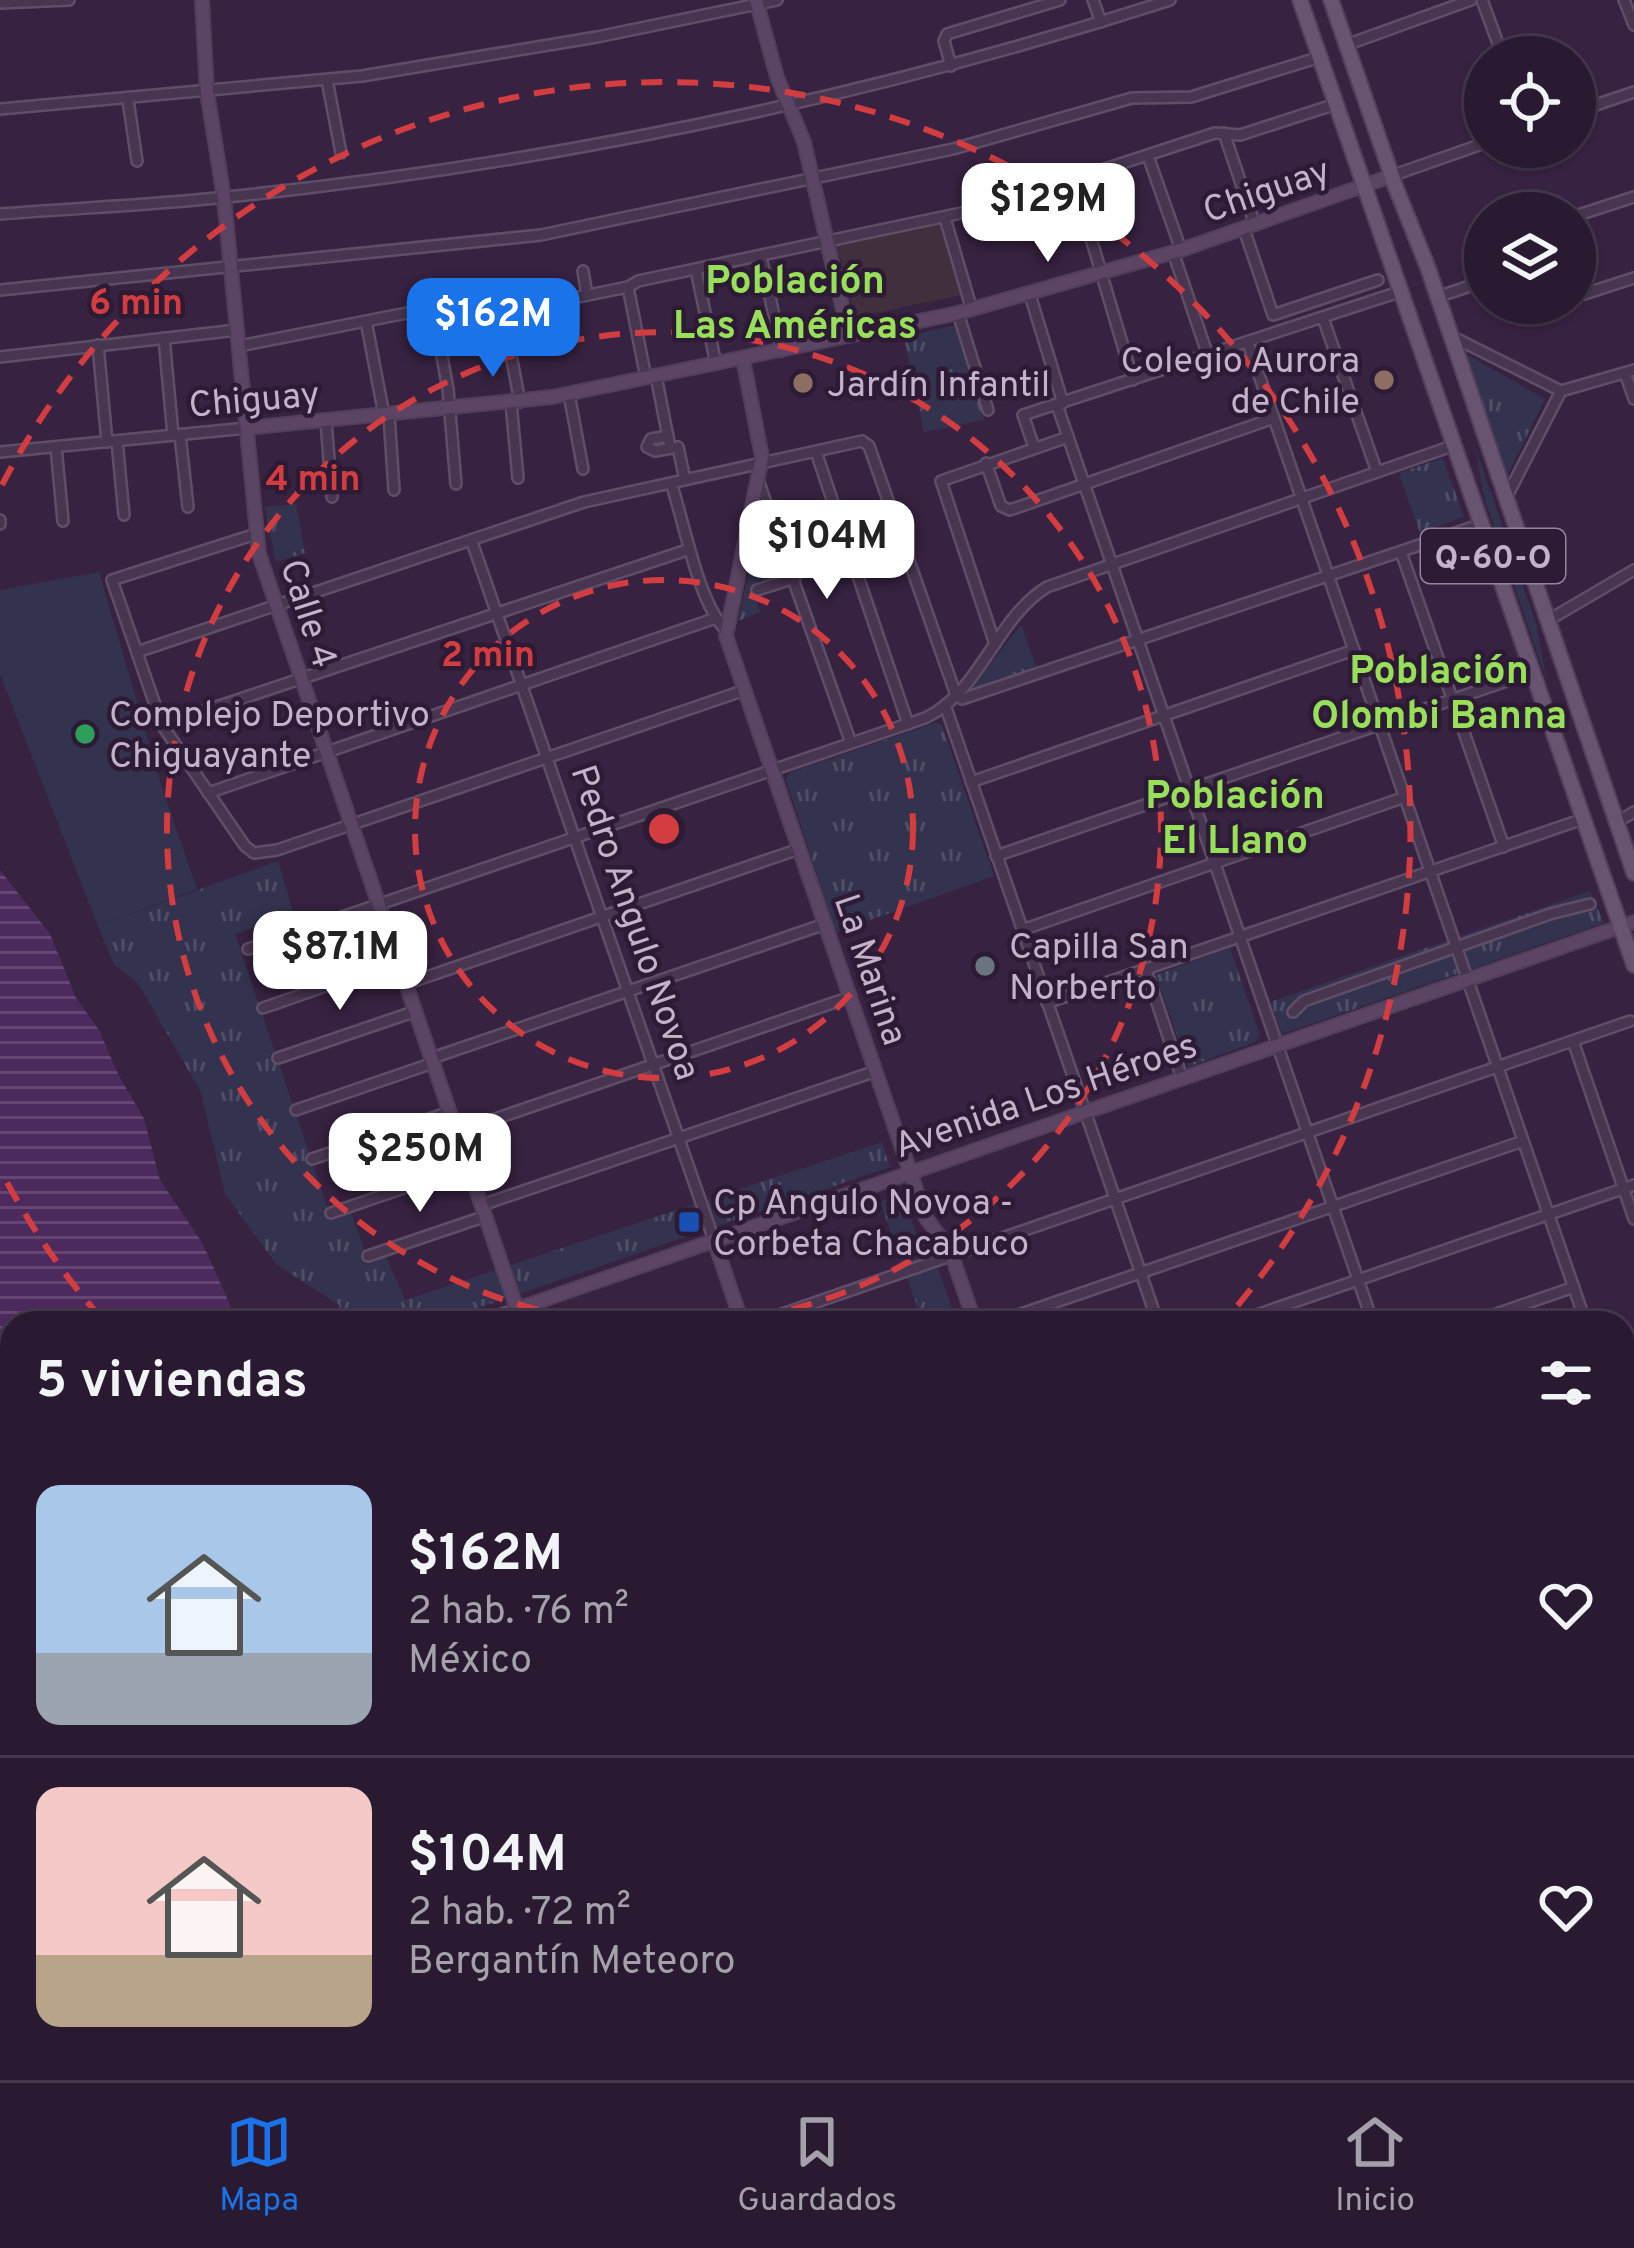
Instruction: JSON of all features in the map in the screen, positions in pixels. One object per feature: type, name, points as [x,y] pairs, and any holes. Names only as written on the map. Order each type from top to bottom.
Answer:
[{"type":"main road","name":"Q-60-O","points":[[1300,0],[1583,819],[1628,924],[1634,965]]},
{"type":"main road","name":"Q-60-O","points":[[1331,0],[1438,297],[1634,873]]},
{"type":"street","points":[[0,3],[69,0]]},
{"type":"street","name":"Calle 4","points":[[202,0],[207,92],[224,198],[256,535],[275,605],[518,1311]]},
{"type":"street","points":[[0,110],[328,80],[597,37],[778,0]]},
{"type":"street","points":[[951,66],[947,34],[1060,0]]},
{"type":"street","points":[[1094,0],[1101,22]]},
{"type":"street","points":[[0,214],[224,198],[480,165],[790,106],[951,66],[1170,0]]},
{"type":"street","points":[[1346,45],[1471,0]]},
{"type":"street","points":[[1482,0],[1495,36]]},
{"type":"street","points":[[1624,0],[1634,25]]},
{"type":"street","points":[[756,3],[813,179],[849,336]]},
{"type":"street","points":[[0,290],[519,239],[970,145],[1132,98],[1191,97],[1320,57]]},
{"type":"street","points":[[328,80],[341,153]]},
{"type":"street","points":[[1596,105],[1634,92]]},
{"type":"street","points":[[128,100],[137,161]]},
{"type":"street","points":[[239,346],[417,311],[434,313],[484,304],[523,308],[945,218],[1336,104]]},
{"type":"street","points":[[1224,133],[1273,315],[1378,280]]},
{"type":"street","name":"Chiguay","points":[[0,452],[515,402],[782,351],[1101,275],[1464,150]]},
{"type":"street","points":[[1148,156],[1208,356]]},
{"type":"street","points":[[1074,181],[1133,380]]},
{"type":"street","points":[[1596,209],[1634,197]]},
{"type":"street","points":[[945,218],[988,410]]},
{"type":"street","points":[[761,257],[782,351]]},
{"type":"street","points":[[695,269],[716,364]]},
{"type":"street","points":[[583,271],[587,296]]},
{"type":"street","points":[[1596,290],[1634,278]]},
{"type":"street","points":[[628,287],[670,448]]},
{"type":"street","points":[[1438,297],[1464,288]]},
{"type":"street","points":[[1034,447],[1023,415],[1402,291]]},
{"type":"street","points":[[1030,295],[1084,484],[1369,1311]]},
{"type":"street","points":[[508,306],[518,478]]},
{"type":"street","points":[[434,313],[450,409],[456,484]]},
{"type":"street","points":[[312,314],[315,331]]},
{"type":"street","points":[[1323,318],[1377,472]]},
{"type":"street","points":[[365,321],[386,415],[394,490]]},
{"type":"street","points":[[0,356],[237,330]]},
{"type":"street","points":[[1450,336],[1561,391],[1630,371],[1634,399]]},
{"type":"street","points":[[164,338],[188,507]]},
{"type":"street","points":[[1248,343],[1582,1311]]},
{"type":"street","points":[[98,345],[124,515]]},
{"type":"street","points":[[208,793],[524,684],[721,623],[762,464],[743,359]]},
{"type":"street","points":[[1505,499],[1561,391]]},
{"type":"street","points":[[568,394],[583,469]]},
{"type":"street","points":[[986,463],[1001,506],[1007,510],[1274,418]]},
{"type":"street","points":[[326,421],[332,497]]},
{"type":"street","points":[[668,436],[651,439],[647,446],[655,451],[678,447],[685,481]]},
{"type":"street","points":[[995,644],[942,479],[1068,436]]},
{"type":"street","points":[[136,652],[584,502],[866,442],[956,695]]},
{"type":"street","points":[[248,949],[908,724],[956,695],[1036,594],[1455,445]]},
{"type":"street","points":[[56,446],[63,521]]},
{"type":"street","points":[[816,452],[908,724]]},
{"type":"street","points":[[758,480],[851,743]]},
{"type":"street","name":"La Marina","points":[[671,483],[688,533],[688,550],[745,690],[910,1172],[929,1223],[952,1256],[971,1311]]},
{"type":"street","points":[[956,695],[971,698],[1482,524]]},
{"type":"street","points":[[256,535],[112,580],[162,725],[248,849],[259,854],[745,690]]},
{"type":"street","name":"Pedro Angulo Novoa","points":[[472,542],[738,1311]]},
{"type":"street","points":[[162,725],[688,550]]},
{"type":"street","points":[[1401,552],[1504,847]]},
{"type":"street","points":[[1547,621],[1634,570]]},
{"type":"street","points":[[757,590],[795,578]]},
{"type":"street","points":[[971,782],[1354,650]]},
{"type":"street","points":[[996,856],[1533,672]]},
{"type":"street","points":[[945,705],[1154,1311]]},
{"type":"street","points":[[1022,930],[1405,797]]},
{"type":"street","points":[[1617,822],[1634,812]]},
{"type":"street","points":[[1047,1004],[1583,819]]},
{"type":"street","points":[[406,984],[799,849]]},
{"type":"street","points":[[1293,1012],[1304,1001],[1590,904]]},
{"type":"street","points":[[296,1110],[825,924]]},
{"type":"street","name":"Avenida Los Héroes","points":[[533,1311],[714,1240],[1628,924]]},
{"type":"street","points":[[263,1008],[398,961]]},
{"type":"street","points":[[1146,970],[1182,1078]]},
{"type":"street","points":[[457,1132],[850,997]]},
{"type":"street","points":[[278,1058],[416,1011]]},
{"type":"street","points":[[792,1311],[1630,1022]]},
{"type":"street","points":[[1573,1041],[1629,1186],[1634,1219]]},
{"type":"street","points":[[368,1256],[679,1138],[876,1071]]},
{"type":"street","points":[[312,1159],[450,1112]]},
{"type":"street","points":[[1030,1311],[1523,1141]]},
{"type":"street","points":[[331,1214],[468,1166]]},
{"type":"street","points":[[1268,1311],[1629,1186]]},
{"type":"street","points":[[1505,1311],[1574,1287]]},
{"type":"shaded area","points":[[941,224],[962,295],[855,317],[837,246]]},
{"type":"shaded area","points":[[0,870],[50,934],[76,998],[99,1030],[144,1119],[160,1180],[203,1244],[233,1311],[0,1311]]},
{"type":"green space","points":[[956,325],[984,420],[924,432],[904,337]]},
{"type":"green space","points":[[1462,352],[1545,399],[1507,476]]},
{"type":"green space","points":[[1475,447],[1536,623],[1547,682],[1484,497]]},
{"type":"green space","points":[[1443,458],[1464,517],[1420,533],[1399,473]]},
{"type":"green space","points":[[765,502],[789,576],[753,589],[760,612],[738,621]]},
{"type":"green space","points":[[296,504],[305,553],[276,562],[265,507]]},
{"type":"green space","name":"Complejo Deportivo Chiguayante","points":[[99,572],[197,889],[98,926],[0,674],[0,590]]},
{"type":"green space","points":[[1021,625],[1037,669],[968,693]]},
{"type":"green space","points":[[935,723],[942,725],[994,876],[836,932],[786,780],[789,773]]},
{"type":"green space","points":[[278,861],[294,915],[235,934],[330,1215],[350,1210],[368,1260],[385,1255],[405,1300],[882,1142],[890,1167],[469,1311],[339,1311],[339,1305],[276,1264],[225,1194],[201,1092],[138,983],[114,964],[98,926]]},
{"type":"green space","points":[[1590,891],[1604,923],[1282,1034],[1270,1002]]},
{"type":"green space","points":[[1230,948],[1260,1035],[1255,1042],[1188,1067],[1156,975]]},
{"type":"green space","points":[[901,1193],[918,1238],[930,1245],[953,1311],[919,1311],[880,1202]]},
{"type":"place","name":"Colegio Aurora de Chile","points":[[1384,380]]},
{"type":"place","name":"Jardín Infantil","points":[[803,383]]},
{"type":"place","name":"Complejo Deportivo Chiguayante","points":[[85,734]]},
{"type":"place","name":"Capilla San Norberto","points":[[985,966]]},
{"type":"place","name":"Cp Angulo Novoa - Corbeta Chacabuco","points":[[689,1222]]},
{"type":"district","name":"Población Las Américas","points":[[795,302]]},
{"type":"district","name":"Población Olombi Banna","points":[[1439,692]]},
{"type":"district","name":"Población El Llano","points":[[1235,816]]}]
